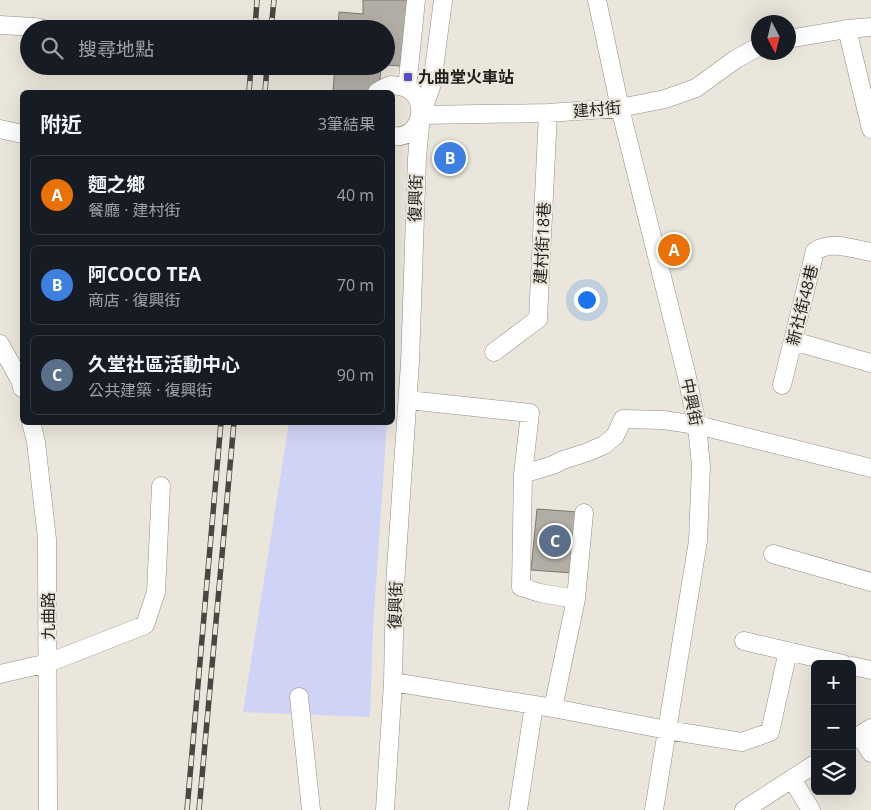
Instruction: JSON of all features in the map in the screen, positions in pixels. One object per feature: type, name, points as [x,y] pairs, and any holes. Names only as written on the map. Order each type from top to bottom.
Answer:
[{"type":"street","points":[[407,88],[416,0]]},
{"type":"street","name":"復興街","points":[[385,810],[393,682],[395,585],[411,352],[417,158],[421,115],[432,84],[443,0]]},
{"type":"street","name":"中興街","points":[[597,0],[620,108],[687,377],[697,425],[701,466],[698,541],[654,810]]},
{"type":"street","points":[[0,25],[20,26]]},
{"type":"street","points":[[796,38],[871,27]]},
{"type":"street","points":[[847,29],[871,128]]},
{"type":"street","name":"建村街","points":[[421,115],[548,113],[620,108],[665,100],[696,88],[736,59],[751,51]]},
{"type":"street","points":[[381,90],[391,85],[407,88],[419,99],[421,115],[414,129],[399,137],[395,136]]},
{"type":"street","name":"建村街18巷","points":[[494,352],[538,319],[548,113]]},
{"type":"street","points":[[0,129],[20,134]]},
{"type":"street","name":"新社街48巷","points":[[782,385],[815,251],[824,246],[832,245],[871,252]]},
{"type":"street","points":[[793,341],[871,363]]},
{"type":"street","points":[[0,344],[20,380]]},
{"type":"street","points":[[408,400],[530,413],[523,474],[521,587],[540,593],[576,598]]},
{"type":"street","points":[[523,474],[553,465],[604,445],[614,436],[622,419],[663,420],[697,425],[871,468]]},
{"type":"street","name":"九曲路","points":[[32,425],[36,442],[47,539],[48,810]]},
{"type":"street","points":[[0,674],[48,663],[145,625],[156,592],[161,486]]},
{"type":"street","points":[[553,708],[576,598],[584,513]]},
{"type":"street","points":[[773,554],[871,582]]},
{"type":"street","points":[[744,641],[826,660]]},
{"type":"street","points":[[393,682],[534,704],[667,730],[742,742],[770,732],[788,651]]},
{"type":"street","points":[[856,667],[871,670]]},
{"type":"street","points":[[299,697],[311,810]]},
{"type":"street","points":[[518,810],[534,704]]},
{"type":"street","points":[[861,734],[871,753]]},
{"type":"street","points":[[744,810],[811,767]]},
{"type":"street","points":[[792,779],[811,810]]},
{"type":"shaded area","points":[[289,425],[387,425],[373,628],[370,717],[243,712]]},
{"type":"building","points":[[363,0],[420,0],[414,67],[395,66],[395,20],[339,20],[339,12],[363,14]]},
{"type":"building","points":[[334,75],[380,75],[379,90],[333,90]]},
{"type":"building","points":[[537,509],[578,512],[572,573],[531,570]]},
{"type":"railway","points":[[256,20],[257,0]]},
{"type":"railway","points":[[272,20],[274,0]]},
{"type":"railway","points":[[249,90],[250,75]]},
{"type":"railway","points":[[265,90],[266,75]]},
{"type":"railway","points":[[187,810],[221,425]]},
{"type":"railway","points":[[199,810],[234,425]]},
{"type":"place","name":"九曲堂火車站","points":[[408,77]]},
{"type":"place","name":"阿COCO TEA","points":[[450,158]]},
{"type":"place","name":"麵之鄉","points":[[674,250]]},
{"type":"place","name":"久堂社區活動中心","points":[[555,541]]}]
